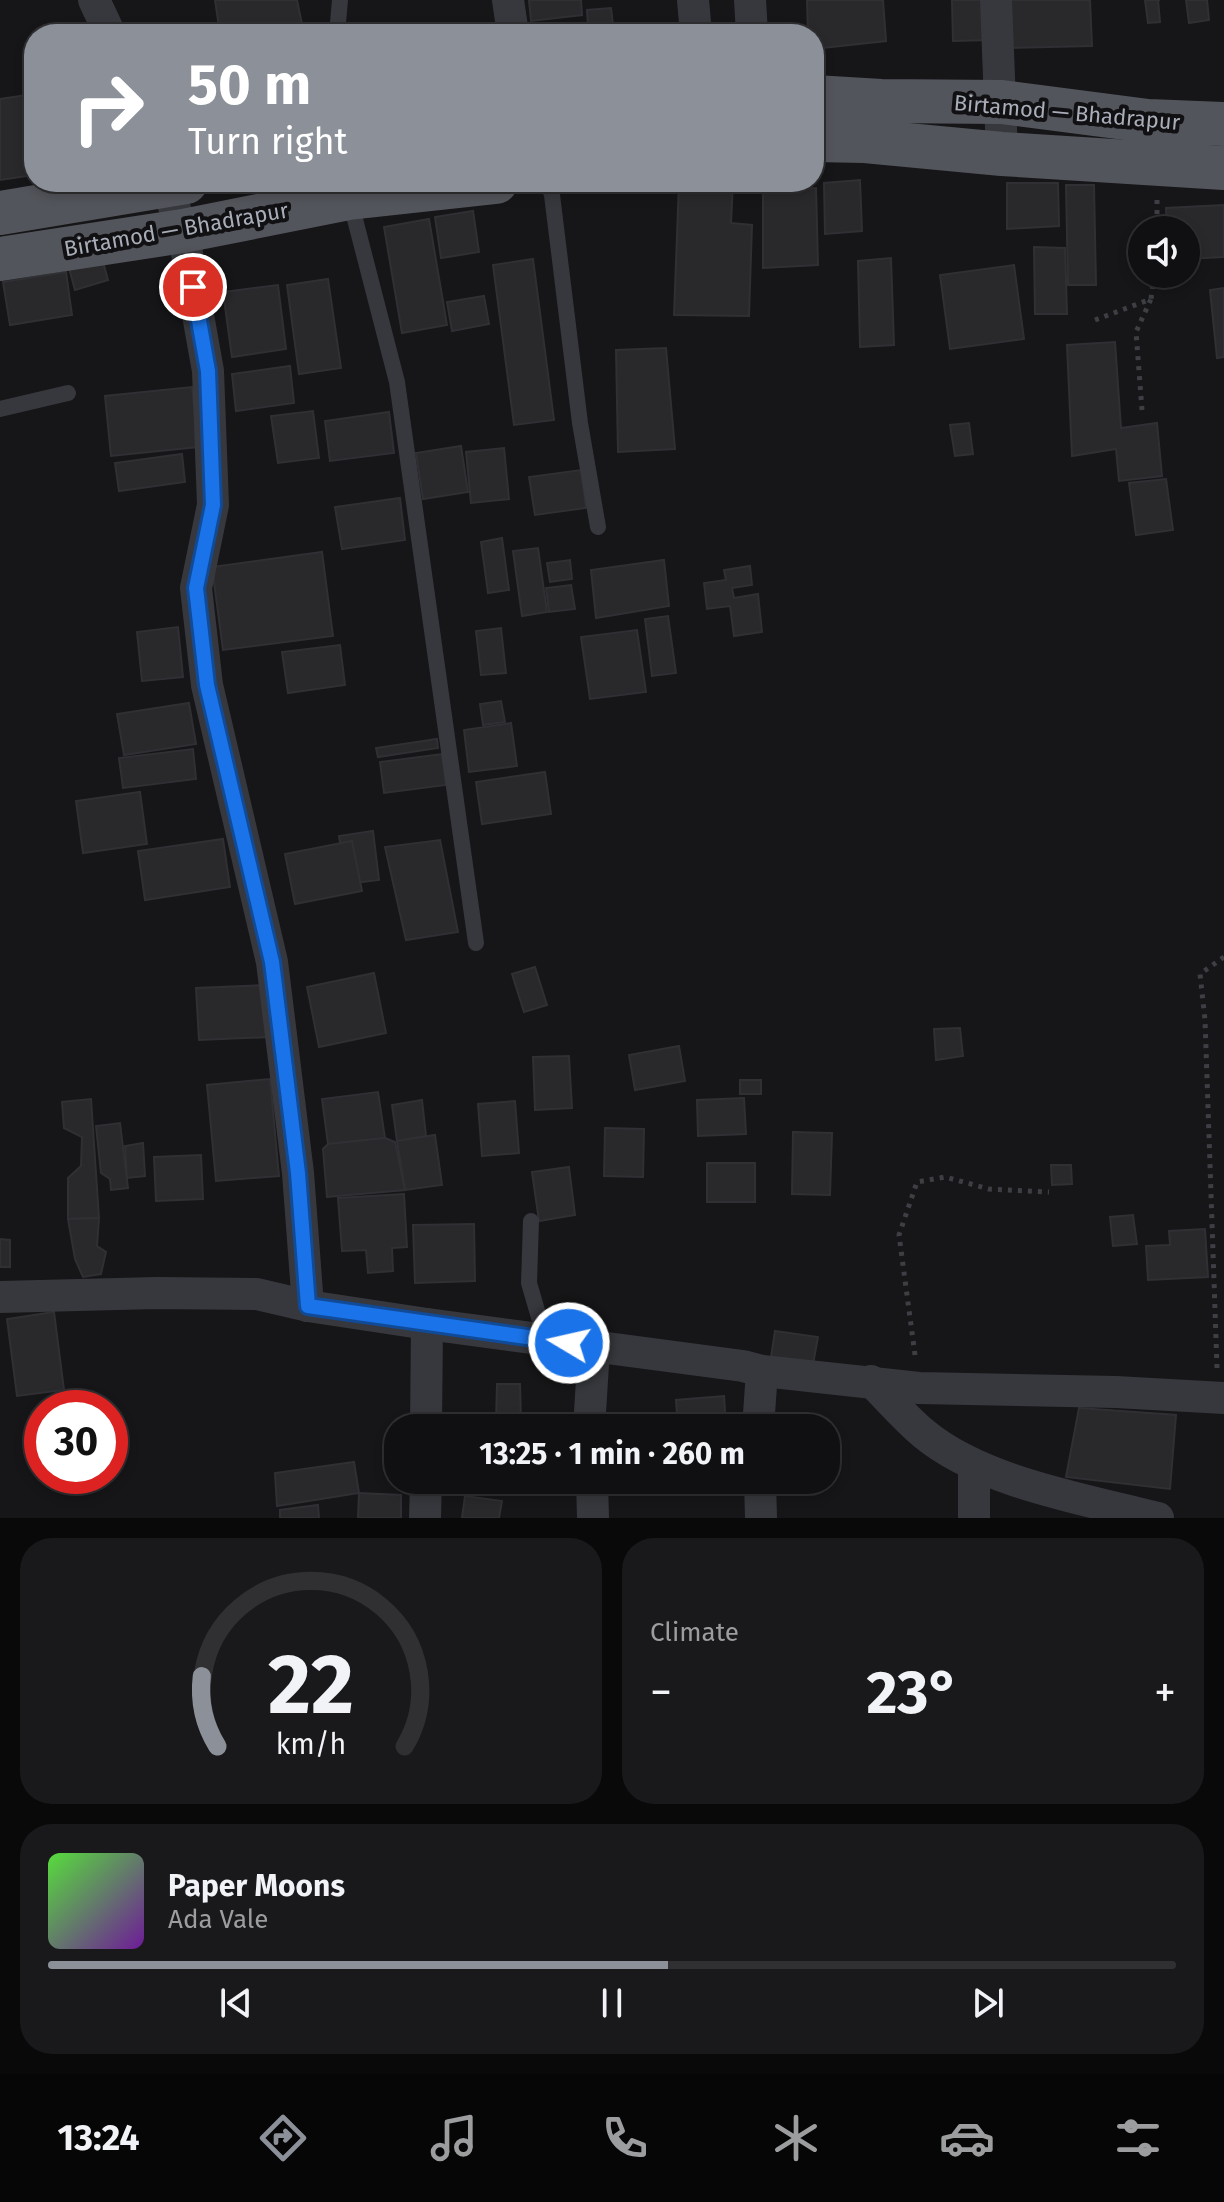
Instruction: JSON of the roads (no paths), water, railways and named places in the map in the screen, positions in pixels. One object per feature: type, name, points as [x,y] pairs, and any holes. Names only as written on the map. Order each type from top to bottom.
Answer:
[{"type":"main road","name":"Birtamod — Bhadrapur","points":[[824,98],[1002,102],[1148,121],[1224,124]]},
{"type":"main road","name":"Birtamod — Bhadrapur","points":[[824,140],[1224,168]]},
{"type":"main road","name":"Birtamod — Bhadrapur","points":[[0,213],[121,192]]},
{"type":"main road","name":"Birtamod — Bhadrapur","points":[[0,259],[183,231],[340,192]]},
{"type":"street","points":[[94,0],[105,24]]},
{"type":"street","points":[[508,0],[512,24]]},
{"type":"street","points":[[693,0],[695,24]]},
{"type":"street","points":[[750,0],[751,24]]},
{"type":"street","points":[[996,0],[1002,154]]},
{"type":"street","points":[[175,192],[208,371],[213,505],[196,588],[207,685],[272,962],[298,1173],[308,1306]]},
{"type":"street","points":[[0,1297],[257,1294],[308,1306],[545,1338],[594,1348],[919,1388],[1221,1397]]},
{"type":"street","points":[[426,1414],[427,1324]]},
{"type":"street","points":[[590,1414],[594,1348]]},
{"type":"street","points":[[759,1414],[762,1371]]},
{"type":"street","points":[[871,1381],[924,1434],[974,1465],[1022,1482],[1158,1518]]},
{"type":"street","points":[[974,1465],[974,1518]]},
{"type":"street","points":[[425,1518],[426,1494]]},
{"type":"street","points":[[592,1494],[593,1518]]},
{"type":"street","points":[[760,1494],[761,1518]]},
{"type":"lane","points":[[338,24],[340,0]]},
{"type":"lane","points":[[349,192],[397,382],[476,943]]},
{"type":"lane","points":[[549,192],[580,423],[598,527]]},
{"type":"lane","points":[[0,409],[68,393]]},
{"type":"lane","points":[[531,1221],[529,1283],[545,1338]]}]
